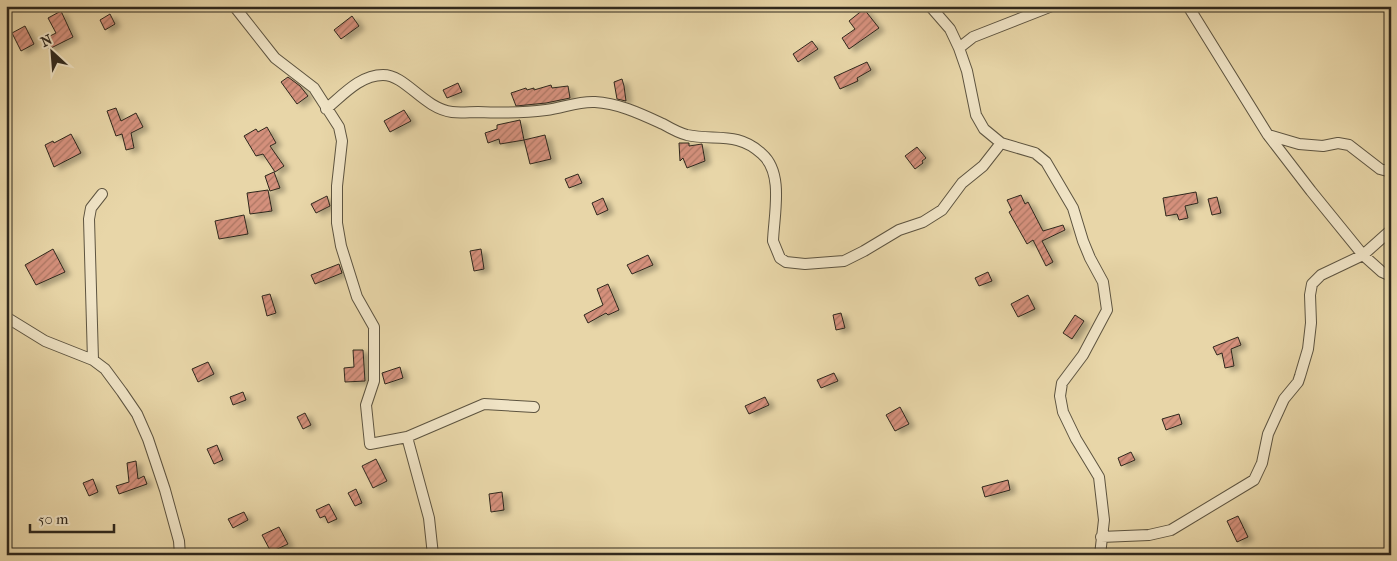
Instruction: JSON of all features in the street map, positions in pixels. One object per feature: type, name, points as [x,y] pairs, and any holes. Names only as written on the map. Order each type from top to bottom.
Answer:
[{"type":"street","points":[[234,6],[276,58],[314,88],[339,127],[342,141],[337,186],[336,223],[357,297],[374,328],[374,381],[366,405],[370,444],[407,437],[484,404],[534,407]]},
{"type":"street","points":[[930,6],[950,29],[959,48],[967,71],[976,115],[984,129],[1001,143],[1035,153],[1046,162],[1073,208],[1090,258],[1103,282],[1107,310],[1084,356],[1062,383],[1060,396],[1063,412],[1099,477],[1104,520],[1100,555]]},
{"type":"street","points":[[959,48],[974,37],[1052,6]]},
{"type":"street","points":[[1188,6],[1268,135],[1363,255],[1382,272],[1391,276]]},
{"type":"street","points":[[326,109],[357,83],[368,77],[382,75],[393,76],[430,104],[452,112],[542,111],[577,103],[594,102],[615,105],[687,135],[725,137],[747,143],[761,152],[775,175],[773,241],[780,258],[786,262],[805,264],[844,261],[899,230],[924,222],[942,210],[962,183],[983,166],[1001,143]]},
{"type":"street","points":[[1268,135],[1299,144],[1323,146],[1338,143],[1348,145],[1380,169],[1391,172]]},
{"type":"street","points":[[93,360],[89,219],[91,208],[102,194]]},
{"type":"street","points":[[1101,537],[1149,535],[1171,530],[1254,480],[1262,463],[1268,434],[1284,399],[1298,382],[1303,367],[1308,349],[1311,323],[1310,295],[1312,284],[1322,275],[1363,255],[1391,230]]},
{"type":"street","points":[[6,317],[45,341],[93,360],[105,369],[122,392],[137,414],[148,439],[165,490],[179,541],[180,555]]},
{"type":"street","points":[[407,437],[429,518],[433,555]]},
{"type":"building","points":[[864,9],[879,28],[849,49],[842,38],[855,29],[849,21]]},
{"type":"building","points":[[61,11],[73,37],[49,49],[44,39],[56,33],[48,18]]},
{"type":"building","points":[[110,14],[115,24],[105,30],[100,20]]},
{"type":"building","points":[[352,16],[359,26],[341,39],[334,30]]},
{"type":"building","points":[[25,26],[34,44],[21,51],[12,33]]},
{"type":"building","points":[[812,41],[818,49],[798,62],[793,54]]},
{"type":"building","points":[[867,62],[871,70],[857,78],[858,81],[840,89],[834,77]]},
{"type":"building","points":[[288,77],[300,86],[308,96],[297,104],[281,82]]},
{"type":"building","points":[[622,79],[626,101],[617,99],[614,82]]},
{"type":"building","points":[[458,83],[462,92],[447,98],[443,90]]},
{"type":"building","points":[[551,85],[552,88],[568,86],[570,98],[516,106],[511,93],[526,88],[527,90],[534,88],[534,90]]},
{"type":"building","points":[[116,108],[121,121],[136,113],[143,127],[131,133],[134,148],[126,150],[122,134],[116,136],[107,111]]},
{"type":"building","points":[[404,110],[411,121],[390,132],[384,121]]},
{"type":"building","points":[[520,120],[524,140],[500,144],[499,139],[488,143],[485,133],[497,129],[497,125]]},
{"type":"building","points":[[267,127],[276,143],[270,146],[284,166],[275,172],[263,154],[256,156],[244,136],[256,129],[258,132]]},
{"type":"building","points":[[71,134],[81,153],[54,167],[45,145],[53,141],[54,143]]},
{"type":"building","points":[[545,135],[551,159],[530,164],[524,140]]},
{"type":"building","points":[[679,143],[689,143],[689,146],[702,144],[705,161],[687,168],[683,158],[680,161]]},
{"type":"building","points":[[917,147],[926,158],[915,169],[905,156]]},
{"type":"building","points":[[274,172],[280,188],[270,191],[265,176]]},
{"type":"building","points":[[578,174],[582,183],[569,188],[565,179]]},
{"type":"building","points":[[268,190],[272,211],[250,214],[247,193]]},
{"type":"building","points":[[1196,192],[1198,203],[1185,206],[1188,218],[1179,220],[1177,214],[1166,216],[1163,198]]},
{"type":"building","points":[[1021,195],[1025,204],[1028,202],[1043,231],[1063,225],[1065,230],[1042,241],[1053,262],[1046,266],[1033,240],[1027,244],[1009,212],[1012,210],[1007,200]]},
{"type":"building","points":[[327,196],[330,206],[316,213],[311,204]]},
{"type":"building","points":[[1217,197],[1221,213],[1212,215],[1208,199]]},
{"type":"building","points":[[603,198],[608,210],[597,215],[592,203]]},
{"type":"building","points":[[244,215],[248,234],[219,239],[215,221]]},
{"type":"building","points":[[53,249],[65,272],[36,285],[25,265]]},
{"type":"building","points":[[481,249],[484,269],[474,271],[470,251]]},
{"type":"building","points":[[648,255],[653,265],[632,274],[627,265]]},
{"type":"building","points":[[339,264],[342,273],[315,284],[311,275]]},
{"type":"building","points":[[988,272],[992,281],[979,286],[975,278]]},
{"type":"building","points":[[608,284],[619,310],[608,315],[606,313],[588,323],[584,315],[603,305],[597,289]]},
{"type":"building","points":[[270,294],[276,313],[267,316],[262,296]]},
{"type":"building","points":[[1028,295],[1035,309],[1018,317],[1011,304]]},
{"type":"building","points":[[841,313],[845,328],[836,330],[833,315]]},
{"type":"building","points":[[1075,315],[1084,321],[1072,339],[1063,333]]},
{"type":"building","points":[[1238,337],[1241,345],[1231,349],[1234,366],[1225,368],[1222,353],[1217,355],[1213,347]]},
{"type":"building","points":[[353,350],[363,350],[365,381],[345,382],[344,368],[354,367]]},
{"type":"building","points":[[208,362],[214,374],[198,382],[192,369]]},
{"type":"building","points":[[400,367],[403,378],[385,384],[382,373]]},
{"type":"building","points":[[834,373],[838,381],[821,388],[817,380]]},
{"type":"building","points":[[243,392],[246,400],[233,405],[230,397]]},
{"type":"building","points":[[765,397],[769,405],[749,414],[745,406]]},
{"type":"building","points":[[900,407],[909,424],[895,431],[886,415]]},
{"type":"building","points":[[305,413],[311,425],[303,429],[297,417]]},
{"type":"building","points":[[1179,414],[1182,424],[1166,430],[1162,419]]},
{"type":"building","points":[[217,445],[223,460],[214,464],[207,449]]},
{"type":"building","points":[[1131,452],[1135,460],[1121,466],[1118,458]]},
{"type":"building","points":[[376,459],[387,481],[373,488],[362,466]]},
{"type":"building","points":[[136,461],[138,479],[144,476],[147,484],[119,494],[116,486],[129,482],[127,463]]},
{"type":"building","points":[[93,479],[98,492],[89,496],[83,483]]},
{"type":"building","points":[[1008,480],[1010,490],[985,497],[982,487]]},
{"type":"building","points":[[356,489],[362,503],[355,506],[348,493]]},
{"type":"building","points":[[502,492],[504,510],[491,512],[489,494]]},
{"type":"building","points":[[329,504],[337,519],[328,523],[325,516],[320,518],[316,510]]},
{"type":"building","points":[[244,512],[248,520],[233,528],[228,519]]},
{"type":"building","points":[[1238,516],[1248,537],[1237,542],[1227,521]]},
{"type":"building","points":[[279,527],[288,544],[271,552],[262,535]]}]
